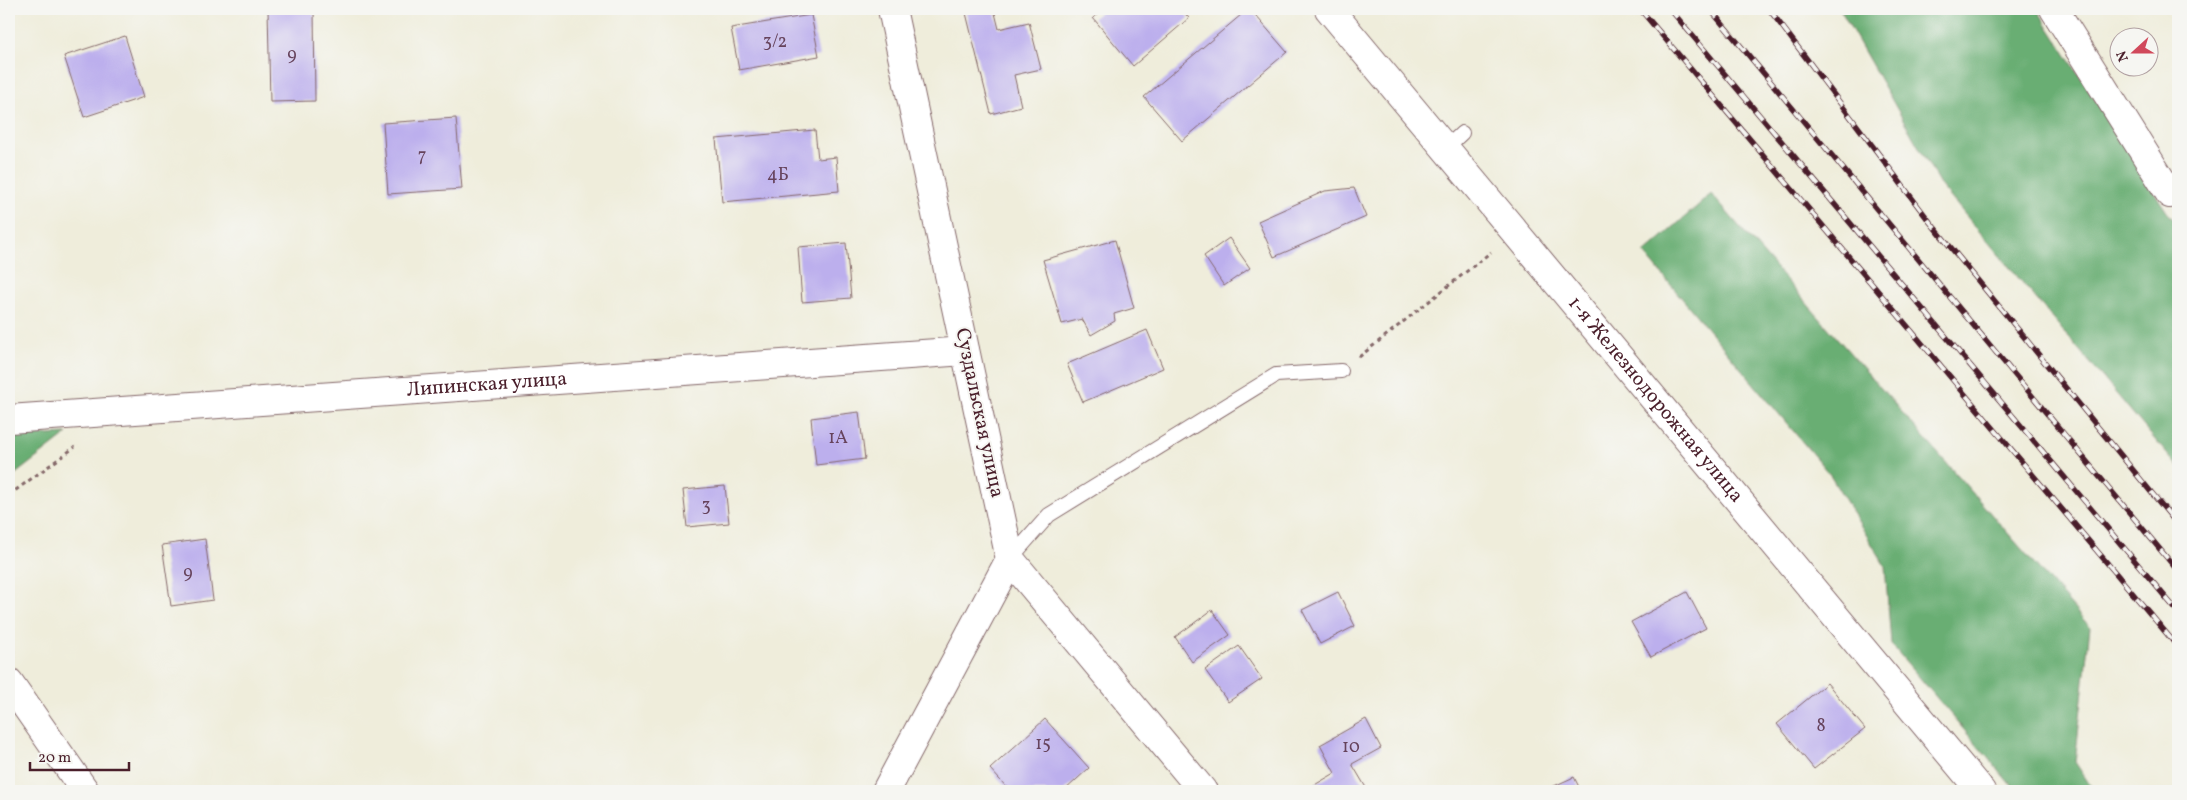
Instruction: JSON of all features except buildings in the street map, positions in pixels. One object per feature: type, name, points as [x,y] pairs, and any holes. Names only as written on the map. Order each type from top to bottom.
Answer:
[{"type":"street","name":"Суздальская улица","points":[[892,9],[1010,559]]},
{"type":"street","name":"1-я Железнодорожная улица","points":[[1330,9],[1454,140],[1981,791]]},
{"type":"street","points":[[2054,9],[2170,194],[2178,190]]},
{"type":"street","name":"Липинская улица","points":[[9,419],[965,351]]},
{"type":"street","points":[[886,791],[1010,559],[1203,791]]},
{"type":"street","points":[[9,682],[85,791]]},
{"type":"lane","points":[[1010,559],[1049,515],[1276,375],[1341,371]]},
{"type":"path","points":[[1341,371],[1492,251]]},
{"type":"path","points":[[9,495],[78,444]]},
{"type":"green space","points":[[1840,9],[2037,9],[2167,212],[2178,224],[2178,467],[1941,186]]},
{"type":"green space","points":[[1711,194],[2090,627],[2075,762],[2094,791],[2016,791],[1891,644],[1885,566],[1831,476],[1644,253]]},
{"type":"green space","points":[[67,434],[9,479],[9,437]]},
{"type":"railway","points":[[1640,9],[2178,647]]},
{"type":"railway","points":[[1670,9],[2178,612]]},
{"type":"railway","points":[[1710,9],[2178,571]]},
{"type":"railway","points":[[1769,9],[1930,222],[2178,525]]}]
